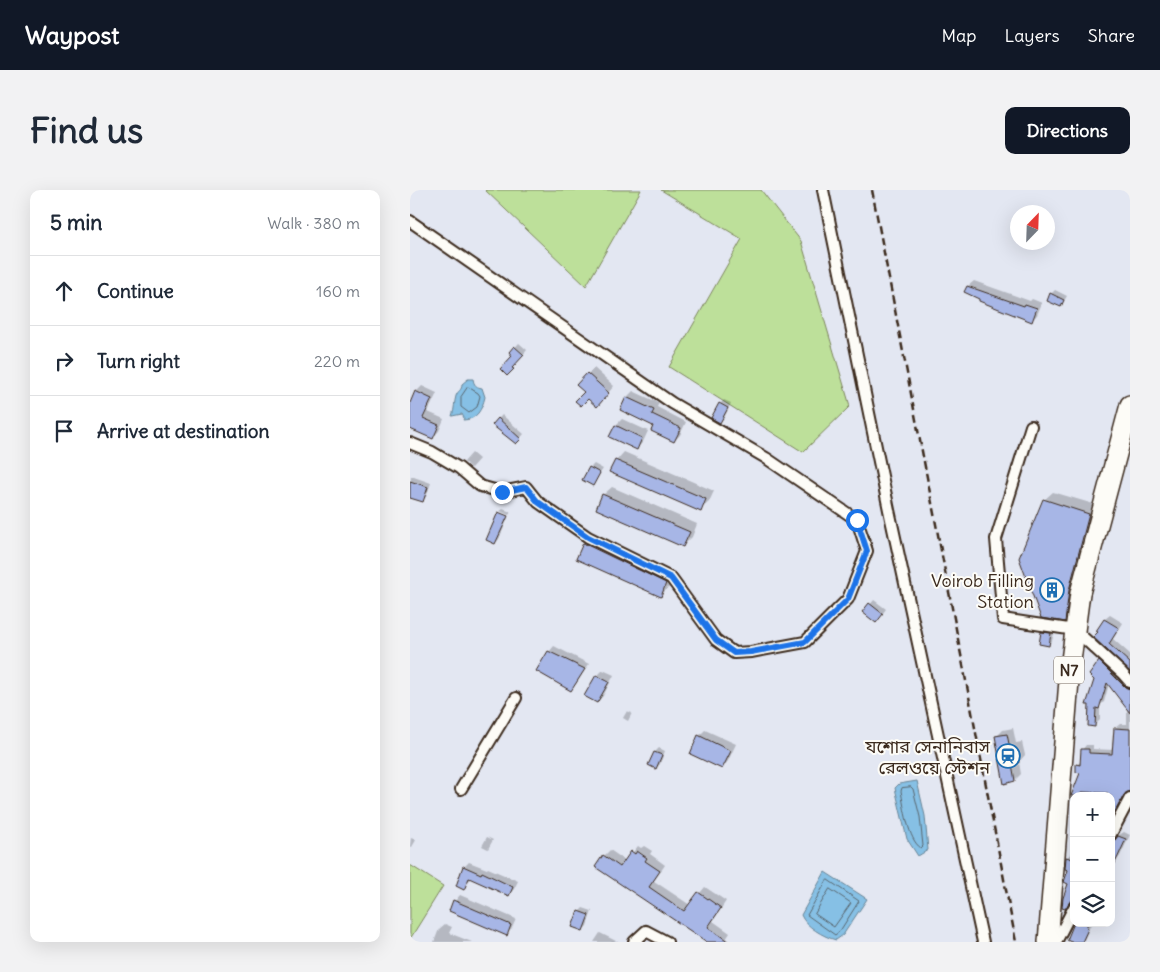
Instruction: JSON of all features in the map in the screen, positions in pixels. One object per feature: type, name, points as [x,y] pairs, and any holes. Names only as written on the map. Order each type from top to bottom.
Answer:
[{"type":"highway","name":"N7","points":[[1048,942],[1070,668],[1080,593],[1130,405]]},
{"type":"street","points":[[824,190],[891,520],[983,942]]},
{"type":"street","points":[[410,221],[672,403],[766,458],[857,520],[867,551],[848,599],[805,642],[751,652],[734,653],[716,640],[671,578],[588,537],[538,502],[526,487],[502,492],[480,486],[459,468],[410,442]]},
{"type":"street","points":[[1031,426],[996,539],[1003,619],[1075,630],[1130,682]]},
{"type":"street","points":[[462,789],[516,698]]},
{"type":"street","points":[[1115,826],[1130,798]]},
{"type":"street","points":[[1056,942],[1070,915]]},
{"type":"street","points":[[634,942],[646,931],[667,942]]},
{"type":"green space","points":[[485,190],[641,190],[586,286]]},
{"type":"green space","points":[[661,190],[761,190],[801,241],[850,406],[803,452],[669,367],[742,239]]},
{"type":"green space","points":[[410,865],[443,886],[410,939]]},
{"type":"water","points":[[468,379],[473,379],[478,387],[482,388],[485,397],[478,413],[468,420],[463,420],[462,414],[452,416],[455,398],[462,384]]},
{"type":"water","points":[[917,781],[925,816],[928,850],[918,856],[907,839],[895,788],[899,784]]},
{"type":"water","points":[[825,872],[867,899],[843,935],[836,940],[806,923],[801,915]]},
{"type":"building","points":[[967,286],[1024,306],[1025,304],[1037,308],[1032,322],[979,301],[979,299],[964,292]]},
{"type":"building","points":[[1050,293],[1064,300],[1061,307],[1047,301]]},
{"type":"building","points":[[514,346],[524,355],[507,376],[500,369],[512,356],[509,352]]},
{"type":"building","points":[[587,373],[609,393],[597,407],[588,399],[581,406],[575,401],[584,392],[576,385]]},
{"type":"building","points":[[415,391],[432,399],[423,418],[439,425],[433,439],[410,429],[410,403]]},
{"type":"building","points":[[626,397],[654,410],[652,414],[681,428],[674,442],[651,431],[653,426],[620,410]]},
{"type":"building","points":[[719,403],[728,408],[720,423],[711,418]]},
{"type":"building","points":[[498,418],[521,439],[516,444],[492,425]]},
{"type":"building","points":[[615,425],[642,438],[637,450],[609,437]]},
{"type":"building","points":[[615,460],[706,499],[701,512],[609,472]]},
{"type":"building","points":[[589,467],[600,473],[593,486],[582,480]]},
{"type":"building","points":[[410,481],[428,487],[423,502],[410,498]]},
{"type":"building","points":[[602,494],[690,532],[683,547],[596,509]]},
{"type":"building","name":"Voirob Filling Station","points":[[1043,499],[1089,514],[1069,590],[1065,622],[1041,618],[1019,558]]},
{"type":"building","points":[[498,512],[508,516],[495,544],[486,540]]},
{"type":"building","points":[[583,543],[666,583],[661,597],[576,559]]},
{"type":"building","points":[[869,603],[883,614],[876,623],[862,612]]},
{"type":"building","points":[[1104,619],[1119,628],[1109,644],[1130,663],[1130,672],[1093,637],[1098,632],[1096,631]]},
{"type":"building","points":[[1041,632],[1051,633],[1049,646],[1039,644]]},
{"type":"building","points":[[548,651],[585,669],[571,691],[536,671]]},
{"type":"building","points":[[1099,661],[1125,687],[1130,689],[1130,713],[1107,683],[1099,709],[1096,708],[1095,727],[1088,726],[1089,705],[1086,705],[1094,680],[1089,675]]},
{"type":"building","points":[[596,675],[609,682],[597,703],[584,696]]},
{"type":"building","points":[[1114,728],[1130,729],[1130,791],[1124,795],[1115,812],[1115,792],[1073,792],[1080,773],[1076,772],[1076,764],[1080,765],[1081,749],[1089,749],[1089,753],[1112,754]]},
{"type":"building","name":"যশোর সেনানিবাস রেলওয়ে স্টেশন","points":[[1007,734],[1010,749],[1016,748],[1019,763],[1012,764],[1015,781],[1004,784],[995,736]]},
{"type":"building","points":[[698,735],[731,751],[722,769],[690,754]]},
{"type":"building","points":[[654,752],[662,755],[656,769],[648,765]]},
{"type":"building","points":[[1118,836],[1126,839],[1115,863],[1115,840]]},
{"type":"building","points":[[631,851],[635,854],[637,851],[647,858],[645,861],[660,871],[649,887],[684,911],[698,892],[721,908],[708,927],[729,942],[707,942],[595,867],[603,855],[620,867]]},
{"type":"building","points":[[1066,857],[1070,858],[1070,902],[1065,909],[1062,908],[1063,898],[1068,884],[1064,882],[1068,870],[1065,869]]},
{"type":"building","points":[[463,866],[481,874],[482,872],[513,887],[509,896],[469,878],[464,890],[456,886]]},
{"type":"building","points":[[453,900],[511,925],[507,936],[449,911]]},
{"type":"building","points":[[578,911],[589,915],[583,931],[572,927]]},
{"type":"building","points":[[1072,927],[1086,927],[1088,929],[1082,942],[1067,940]]},
{"type":"railway","points":[[872,190],[1016,942]]},
{"type":"place","name":"Voirob Filling Station","points":[[1052,590]]},
{"type":"place","name":"যশোর সেনানিবাস রেলওয়ে স্টেশন","points":[[1008,756]]},
{"type":"route","points":[[502,492],[526,487],[538,502],[588,537],[671,578],[716,640],[734,653],[751,652],[805,642],[848,599],[867,551],[857,520]]}]
